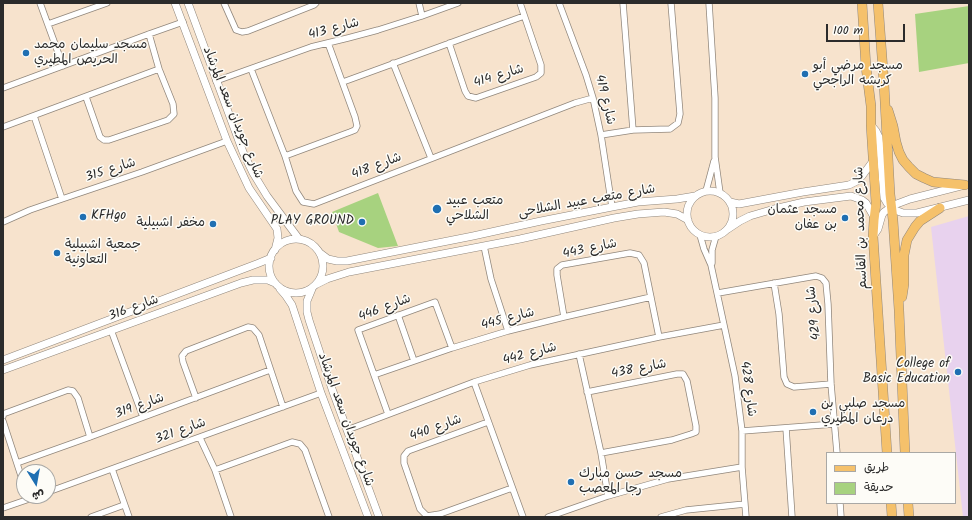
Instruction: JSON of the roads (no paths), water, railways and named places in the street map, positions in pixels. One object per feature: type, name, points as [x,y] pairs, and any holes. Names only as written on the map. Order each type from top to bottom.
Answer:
[{"type":"main road","name":"شارع محمد بن القاسم","points":[[862,3],[865,56],[871,106],[876,203],[873,236],[887,452]]},
{"type":"main road","points":[[878,3],[899,310],[905,452]]},
{"type":"main road","points":[[885,104],[891,118],[899,152],[903,160],[916,174],[933,182],[967,185]]},
{"type":"main road","points":[[899,310],[904,288],[904,255],[907,240],[914,227],[920,221],[940,208]]},
{"type":"main road","points":[[891,504],[892,517]]},
{"type":"main road","points":[[908,504],[908,517]]},
{"type":"street","points":[[40,3],[63,66]]},
{"type":"street","points":[[48,24],[107,3]]},
{"type":"street","name":"شارع جويدان سعد المرشاد","points":[[175,3],[227,141],[249,188],[277,229],[278,238],[275,250]]},
{"type":"street","name":"شارع جويدان سعد المرشاد","points":[[188,3],[216,81],[252,173],[298,239]]},
{"type":"street","points":[[224,3],[236,30],[242,32],[248,31],[316,3]]},
{"type":"street","points":[[419,3],[422,16]]},
{"type":"street","name":"شارع 413","points":[[216,81],[311,47],[348,38],[422,16],[458,3]]},
{"type":"street","name":"شارع 414","points":[[449,43],[468,96],[476,98],[536,77],[541,73],[542,65],[520,3]]},
{"type":"street","name":"شارع 419","points":[[559,3],[593,98],[601,135],[612,207]]},
{"type":"street","points":[[623,3],[633,130]]},
{"type":"street","points":[[601,135],[633,130],[670,129],[678,123],[680,114],[671,3]]},
{"type":"street","points":[[709,3],[715,98],[715,157],[720,193]]},
{"type":"street","points":[[342,82],[524,16]]},
{"type":"street","points":[[3,88],[182,22]]},
{"type":"street","points":[[86,97],[100,137],[104,140],[109,140],[168,120],[174,114],[173,104],[159,69],[149,34]]},
{"type":"street","points":[[284,156],[355,130],[357,126],[357,121],[328,43]]},
{"type":"street","points":[[394,64],[431,158]]},
{"type":"street","points":[[3,127],[159,69]]},
{"type":"street","name":"شارع 418","points":[[251,69],[296,191],[303,202],[314,204],[575,103],[593,98]]},
{"type":"street","points":[[34,116],[62,199]]},
{"type":"street","points":[[871,125],[876,131],[878,137],[884,198],[887,203],[898,212],[907,214],[922,212],[969,200]]},
{"type":"street","name":"شارع 315","points":[[3,222],[30,210],[227,141]]},
{"type":"street","points":[[706,191],[715,157]]},
{"type":"street","points":[[730,202],[739,204],[849,185],[857,181],[862,176],[873,161]]},
{"type":"street","points":[[849,185],[854,189],[854,193],[851,196]]},
{"type":"street","points":[[873,236],[878,229],[882,215],[892,207],[910,199],[967,185]]},
{"type":"street","points":[[728,229],[733,216],[733,209],[726,197],[713,191],[706,191],[695,196],[688,207],[687,214],[690,226],[700,235],[711,237],[722,234],[740,221],[750,216],[804,202],[851,196],[866,203],[874,217]]},
{"type":"street","name":"شارع متعب عبيد الشلاحى","points":[[320,253],[328,259],[347,261],[638,202],[695,196]]},
{"type":"street","name":"شارع متعب عبيد الشلاحى","points":[[314,287],[327,279],[349,272],[484,246],[614,218],[664,212],[677,214],[688,220]]},
{"type":"street","name":"شارع 428","points":[[700,235],[711,265],[718,293],[735,376],[742,431],[742,467],[746,517]]},
{"type":"street","name":"شارع 428","points":[[711,265],[712,250],[716,236]]},
{"type":"street","points":[[298,239],[307,241],[315,246],[323,260],[324,269],[322,277],[314,287],[304,293],[296,294],[280,288],[275,283],[269,267],[270,258],[279,245],[298,239]]},
{"type":"street","points":[[484,246],[491,279],[508,331]]},
{"type":"street","name":"شارع 443","points":[[564,317],[557,269],[562,266],[630,253],[639,255],[644,263],[659,337]]},
{"type":"street","name":"شارع 316","points":[[3,360],[270,258]]},
{"type":"street","points":[[239,271],[243,276],[241,283]]},
{"type":"street","name":"شارع 429","points":[[718,293],[774,282],[816,276],[822,278],[826,284],[828,304],[831,384],[837,452]]},
{"type":"street","name":"شارع 316","points":[[3,370],[241,283],[253,280],[268,280],[275,283]]},
{"type":"street","points":[[774,282],[779,314],[784,377],[787,384],[794,387],[831,384]]},
{"type":"street","name":"شارع جويدان سعد المرشاد","points":[[314,287],[307,301],[309,320],[332,389],[379,517]]},
{"type":"street","name":"شارع جويدان سعد المرشاد","points":[[280,288],[292,305],[321,393],[368,517]]},
{"type":"street","name":"شارع 445","points":[[374,375],[452,348],[508,331],[651,297]]},
{"type":"street","name":"شارع 446","points":[[388,414],[358,330],[435,302],[452,348]]},
{"type":"street","points":[[398,315],[414,361]]},
{"type":"street","name":"شارع 442","points":[[347,430],[474,382],[530,365],[724,324]]},
{"type":"street","points":[[196,398],[182,362],[182,356],[186,351],[248,327],[253,328],[259,335],[283,406]]},
{"type":"street","points":[[111,330],[143,417]]},
{"type":"street","points":[[579,354],[601,453],[608,496]]},
{"type":"street","name":"شارع 319","points":[[17,463],[270,370]]},
{"type":"street","name":"شارع 438","points":[[587,392],[677,374],[683,374],[687,381],[696,432],[672,440],[601,453]]},
{"type":"street","points":[[474,382],[523,517]]},
{"type":"street","points":[[3,416],[4,414],[68,390],[73,392],[78,398],[90,437]]},
{"type":"street","name":"شارع 321","points":[[56,489],[321,393]]},
{"type":"street","points":[[3,421],[17,463]]},
{"type":"street","name":"شارع 440","points":[[488,422],[408,451],[404,456],[404,463],[420,509],[427,516],[440,514],[512,488]]},
{"type":"street","points":[[742,431],[835,424]]},
{"type":"street","points":[[786,428],[792,517]]},
{"type":"street","points":[[200,438],[215,470],[232,517]]},
{"type":"street","points":[[215,470],[292,442],[300,444],[305,450],[329,517]]},
{"type":"street","points":[[548,517],[608,496],[668,479],[742,467]]},
{"type":"street","points":[[112,469],[129,517]]},
{"type":"street","points":[[3,508],[16,503]]},
{"type":"street","points":[[661,517],[686,510],[745,504]]},
{"type":"street","points":[[840,504],[841,517]]},
{"type":"street","points":[[91,517],[124,505]]},
{"type":"place","name":"مسجد سليمان محمد الحريص المطيري","points":[[26,53]]},
{"type":"place","name":"مسجد مرضي أبو كريشه الراجحي","points":[[805,74]]},
{"type":"place","name":"متعب عبيد الشلاحي","points":[[437,209]]},
{"type":"place","name":"KFHgo","points":[[83,217]]},
{"type":"place","name":"مسجد عثمان بن عفان","points":[[845,218]]},
{"type":"place","name":"PLAY GROUND","points":[[362,222]]},
{"type":"place","name":"مخفر اشبيلية","points":[[213,224]]},
{"type":"place","name":"جمعية اشبيلية التعاونية","points":[[57,253]]},
{"type":"place","name":"College of Basic Education","points":[[958,372]]},
{"type":"place","name":"مسجد صلبي بن درعان المطيري","points":[[813,412]]},
{"type":"place","name":"مسجد حسن مبارك رجا المعصب","points":[[571,482]]}]
